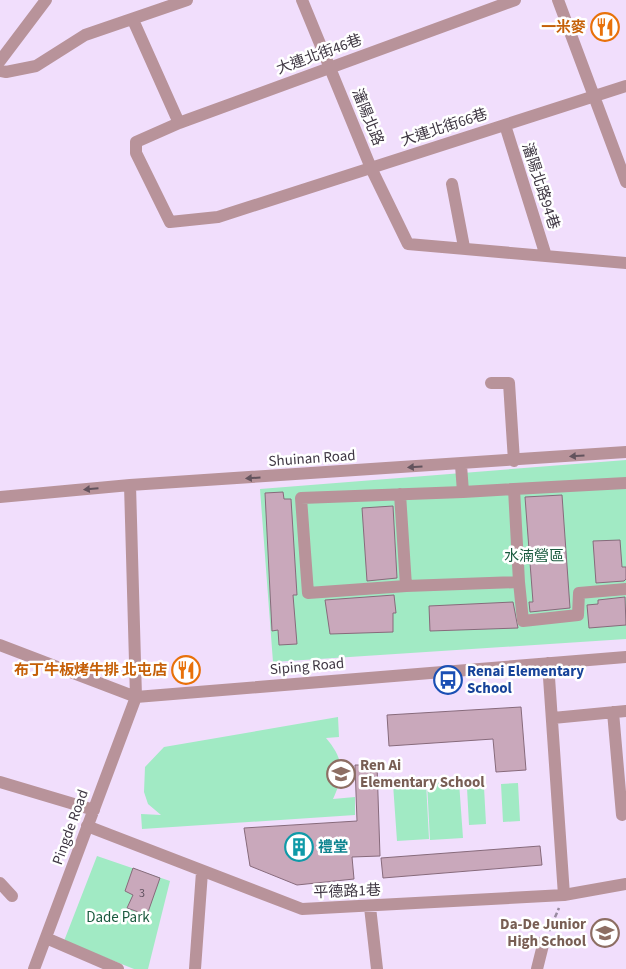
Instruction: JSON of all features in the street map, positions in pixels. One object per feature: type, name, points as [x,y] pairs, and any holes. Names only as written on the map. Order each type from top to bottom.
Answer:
[{"type":"street","points":[[0,61],[46,0]]},
{"type":"street","points":[[0,71],[6,72],[36,66],[84,35],[133,20],[187,0]]},
{"type":"street","name":"瀋陽北路","points":[[302,0],[371,168],[408,244],[464,247]]},
{"type":"street","name":"大連北街46巷","points":[[136,142],[178,123],[515,0]]},
{"type":"street","points":[[558,0],[626,182]]},
{"type":"street","points":[[133,20],[178,123]]},
{"type":"street","name":"大連北街66巷","points":[[136,142],[136,153],[170,222],[218,217],[626,86]]},
{"type":"street","name":"瀋陽北路94巷","points":[[505,125],[546,256]]},
{"type":"street","points":[[452,184],[464,247],[626,264]]},
{"type":"street","points":[[492,383],[509,383],[514,461]]},
{"type":"street","name":"Shuinan Road","points":[[0,497],[130,485],[514,461],[626,452]]},
{"type":"street","points":[[461,464],[463,492]]},
{"type":"street","points":[[519,582],[406,586],[308,593],[302,498],[626,483]]},
{"type":"street","points":[[130,485],[136,697]]},
{"type":"street","points":[[514,489],[523,621],[578,615],[579,593],[626,590]]},
{"type":"street","points":[[400,494],[406,586]]},
{"type":"street","name":"Siping Road","points":[[0,645],[136,697],[626,657]]},
{"type":"street","points":[[548,663],[564,895]]},
{"type":"street","name":"Pingde Road","points":[[34,969],[136,697]]},
{"type":"street","points":[[552,718],[620,712],[622,815]]},
{"type":"street","points":[[0,782],[94,810]]},
{"type":"street","name":"平德路1巷","points":[[87,826],[302,909],[564,895],[626,884]]},
{"type":"street","points":[[195,969],[202,872]]},
{"type":"street","points":[[0,884],[12,896]]},
{"type":"street","points":[[370,906],[377,969]]},
{"type":"street","points":[[46,938],[118,969]]},
{"type":"street","points":[[537,969],[544,941]]},
{"type":"path","points":[[544,941],[564,895]]},
{"type":"green space","name":"水湳營區","points":[[626,460],[626,639],[273,662],[260,489]]},
{"type":"green space","points":[[338,717],[339,737],[326,738],[336,753],[341,767],[340,782],[333,799],[355,797],[355,815],[142,829],[141,814],[161,815],[148,804],[144,792],[145,767],[164,747]]},
{"type":"green space","points":[[426,782],[429,839],[397,841],[393,784]]},
{"type":"green space","points":[[459,782],[463,838],[430,840],[427,783]]},
{"type":"green space","points":[[518,783],[520,821],[503,822],[501,784]]},
{"type":"green space","points":[[484,787],[486,824],[469,825],[467,788]]},
{"type":"green space","name":"Dade Park","points":[[97,856],[170,881],[148,969],[134,969],[64,941]]},
{"type":"building","points":[[283,492],[284,499],[291,499],[297,595],[293,595],[297,644],[279,645],[278,630],[272,631],[265,493]]},
{"type":"building","points":[[562,495],[570,608],[530,612],[529,602],[533,602],[525,497]]},
{"type":"building","points":[[393,506],[397,578],[367,581],[362,508]]},
{"type":"building","points":[[620,540],[622,567],[626,567],[626,579],[624,581],[596,583],[593,541]]},
{"type":"building","points":[[394,595],[396,613],[393,613],[393,632],[330,634],[325,600]]},
{"type":"building","points":[[625,597],[626,625],[589,628],[587,605],[598,604],[598,600]]},
{"type":"building","points":[[513,602],[518,628],[430,631],[429,606]]},
{"type":"building","points":[[521,707],[526,770],[496,772],[493,739],[389,746],[387,715]]},
{"type":"building","name":"禮堂","points":[[355,765],[377,765],[380,856],[352,857],[354,879],[297,885],[250,866],[244,828],[357,821]]},
{"type":"building","points":[[540,846],[542,865],[383,878],[381,858]]},
{"type":"building","points":[[133,868],[160,878],[147,915],[127,908],[133,895],[125,891]]},
{"type":"place","name":"一米麥","points":[[605,27]]},
{"type":"place","name":"布丁牛板烤牛排 北屯店","points":[[186,670]]},
{"type":"place","name":"Renai Elementary School","points":[[448,680]]},
{"type":"place","name":"Ren Ai Elementary School","points":[[341,774]]},
{"type":"place","name":"禮堂","points":[[299,847]]},
{"type":"place","name":"Da-De Junior High School","points":[[605,933]]}]
